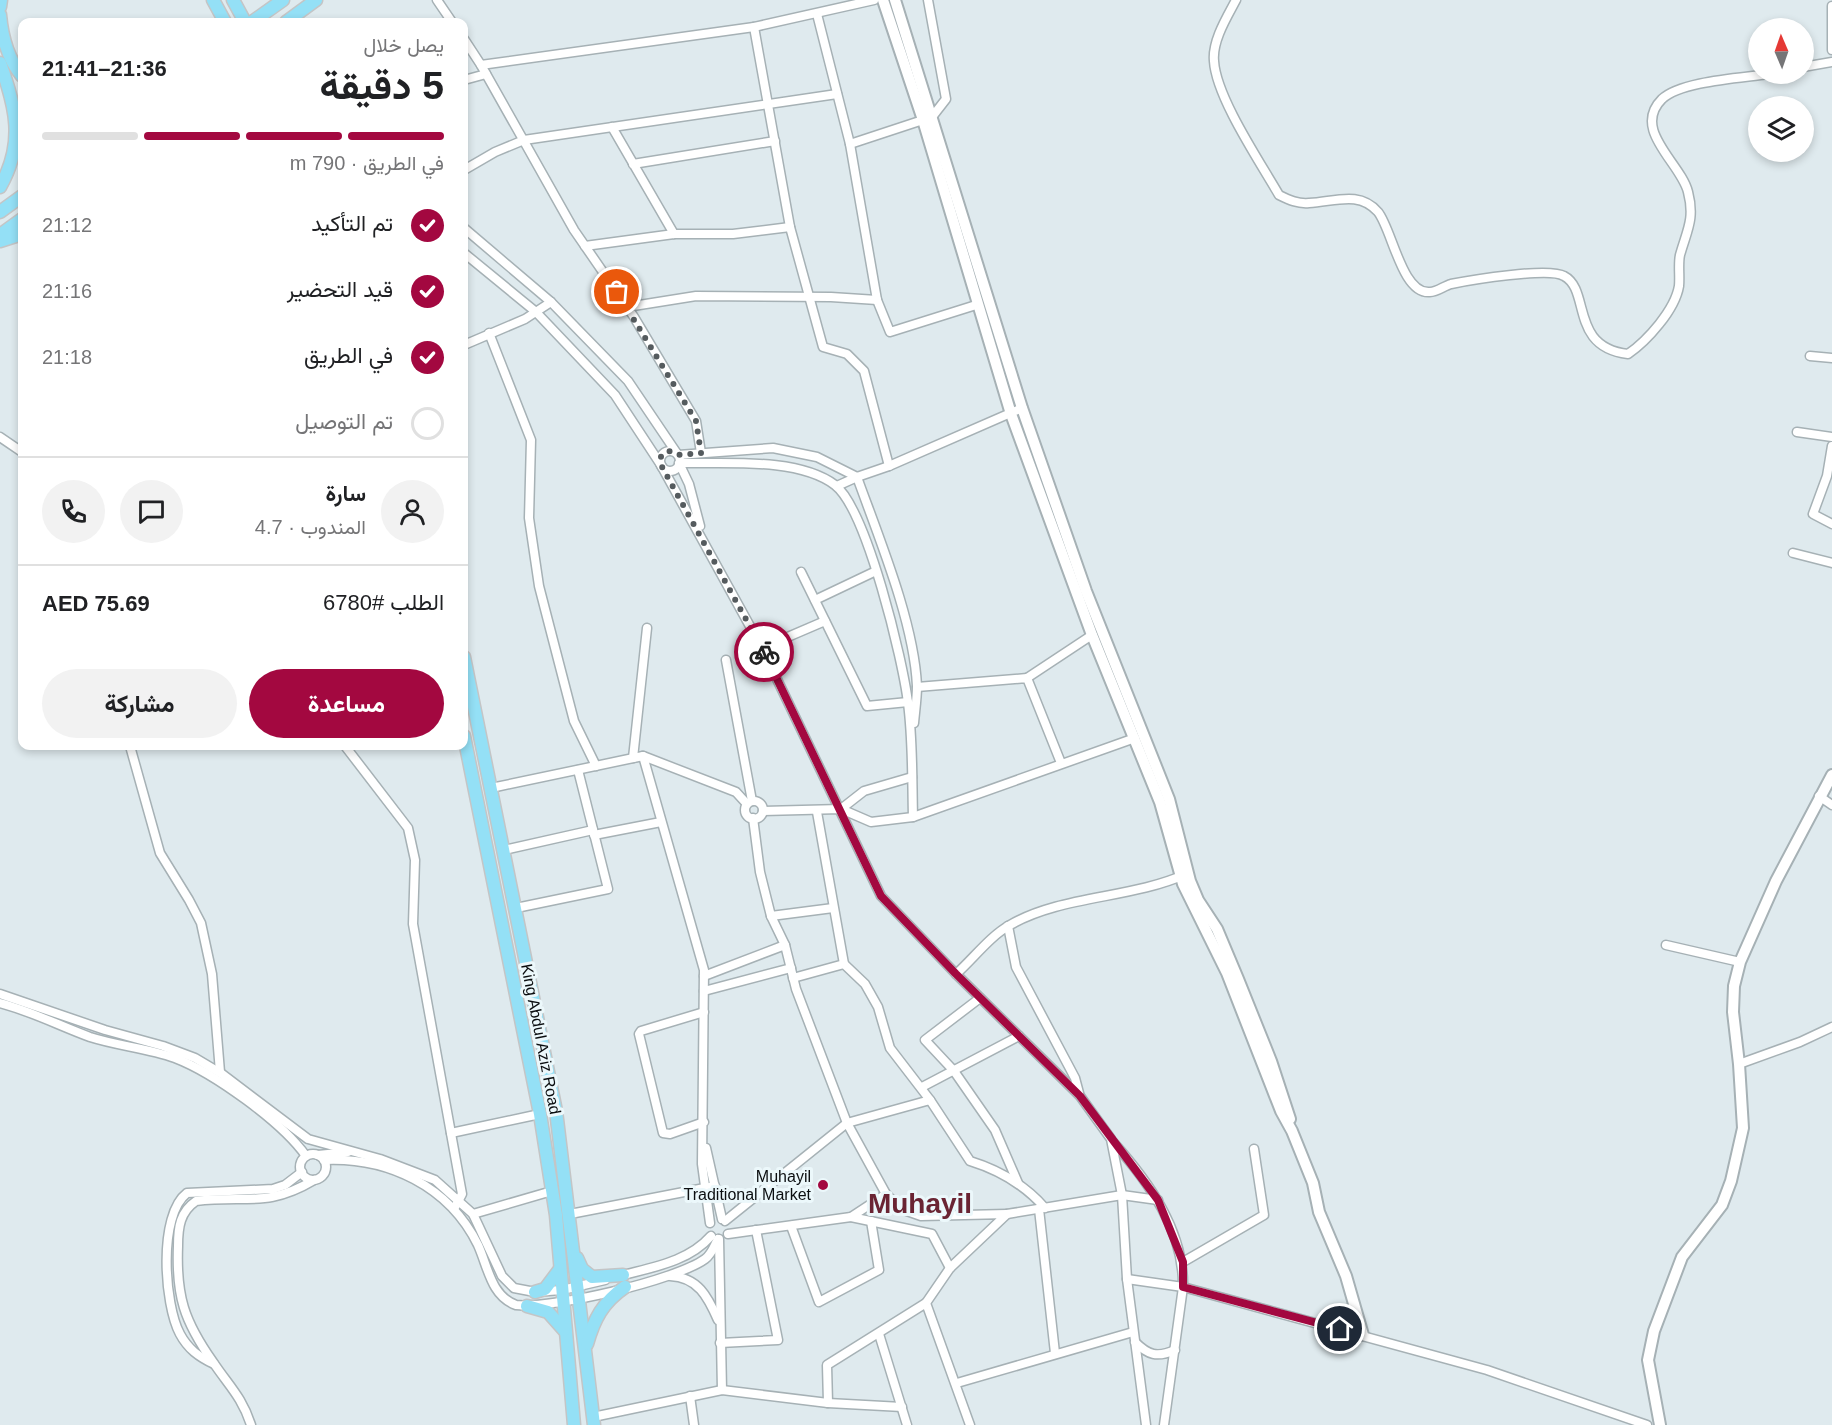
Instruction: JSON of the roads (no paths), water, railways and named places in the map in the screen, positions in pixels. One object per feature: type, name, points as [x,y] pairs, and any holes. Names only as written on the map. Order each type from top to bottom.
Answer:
[{"type":"main road","points":[[0,7],[2,0]]},
{"type":"main road","points":[[213,0],[223,18]]},
{"type":"main road","points":[[233,0],[243,18]]},
{"type":"main road","points":[[259,18],[283,0]]},
{"type":"main road","points":[[291,18],[316,0]]},
{"type":"main road","points":[[0,15],[1,31],[18,69]]},
{"type":"main road","points":[[0,63],[2,76],[15,105],[15,137],[12,158],[0,187]]},
{"type":"main road","points":[[0,212],[18,199]]},
{"type":"main road","points":[[0,235],[18,222]]},
{"type":"main road","points":[[0,241],[18,235]]},
{"type":"main road","name":"King Abdul Aziz Road","points":[[468,676],[556,1111],[594,1421]]},
{"type":"main road","name":"King Abdul Aziz Road","points":[[467,750],[540,1114],[561,1269],[574,1425]]},
{"type":"main road","points":[[574,1252],[582,1269],[592,1277],[624,1281]]},
{"type":"main road","points":[[535,1292],[545,1289],[561,1269]]},
{"type":"main road","points":[[585,1351],[592,1327],[601,1308],[624,1281]]},
{"type":"main road","points":[[527,1306],[548,1312],[565,1333]]},
{"type":"street","points":[[437,0],[450,18]]},
{"type":"street","points":[[481,65],[754,27],[874,0]]},
{"type":"street","points":[[883,0],[927,119],[1022,408],[1086,591],[1169,799],[1185,875]]},
{"type":"street","points":[[894,0],[976,305],[1011,414],[1092,635],[1160,802],[1185,875],[1281,1111],[1293,1131],[1313,1183],[1319,1212],[1346,1276],[1363,1335]]},
{"type":"street","points":[[850,144],[927,119],[946,99],[928,0]]},
{"type":"street","points":[[1236,0],[1221,29],[1213,60],[1221,90],[1279,195],[1292,201],[1308,204],[1351,198],[1365,201],[1379,213],[1402,267],[1416,288],[1429,292],[1451,284],[1514,275],[1546,272],[1563,274],[1572,281],[1587,327],[1598,343],[1616,353],[1628,354],[1638,348],[1671,310],[1678,290],[1680,256],[1690,228],[1691,208],[1688,189],[1659,146],[1653,125],[1653,110],[1664,98],[1684,88],[1748,77]]},
{"type":"street","points":[[1832,6],[1832,50]]},
{"type":"street","points":[[817,14],[850,144],[877,300],[890,332],[976,305]]},
{"type":"street","points":[[754,27],[790,227],[823,347],[847,354],[864,371],[889,466]]},
{"type":"street","points":[[468,45],[585,246],[627,307],[696,421],[701,453]]},
{"type":"street","points":[[1814,66],[1832,62]]},
{"type":"street","points":[[468,79],[486,74]]},
{"type":"street","points":[[468,168],[495,152],[524,140],[837,94]]},
{"type":"street","points":[[612,127],[674,234]]},
{"type":"street","points":[[633,164],[775,141]]},
{"type":"street","points":[[585,246],[674,234],[733,234],[790,227]]},
{"type":"street","points":[[468,231],[551,302],[628,381],[679,459],[689,484],[703,539]]},
{"type":"street","points":[[468,256],[536,312],[615,395],[661,465],[762,648],[881,896],[956,974],[1080,1096],[1158,1200],[1183,1262],[1183,1287],[1164,1425]]},
{"type":"street","points":[[627,307],[696,296],[877,300]]},
{"type":"street","points":[[468,343],[536,312],[551,302]]},
{"type":"street","points":[[489,333],[531,440],[529,518],[539,586],[574,721],[596,766]]},
{"type":"street","points":[[1810,356],[1832,358]]},
{"type":"street","points":[[837,486],[1022,408]]},
{"type":"street","points":[[1797,432],[1832,437]]},
{"type":"street","points":[[0,437],[18,449]]},
{"type":"street","points":[[1832,446],[1829,477],[1813,514],[1832,524]]},
{"type":"street","points":[[679,459],[701,453],[772,448],[817,458],[857,477],[889,567],[913,654],[917,687],[912,777],[913,817]]},
{"type":"street","points":[[679,459],[674,470],[664,469],[661,465],[661,456],[664,453],[673,452],[679,459],[780,466],[820,477],[837,486],[860,522],[876,571],[902,661],[913,747]]},
{"type":"street","points":[[1793,553],[1832,563]]},
{"type":"street","points":[[815,600],[876,571]]},
{"type":"street","points":[[801,572],[867,706],[908,702]]},
{"type":"street","points":[[762,648],[825,621]]},
{"type":"street","points":[[633,758],[647,628]]},
{"type":"street","points":[[917,687],[1027,678],[1092,635]]},
{"type":"street","points":[[726,660],[749,802],[746,813],[753,818],[759,817],[763,811]]},
{"type":"street","points":[[1027,678],[1061,763]]},
{"type":"street","points":[[763,811],[817,812],[841,809],[872,822],[913,817],[1135,738]]},
{"type":"street","points":[[131,750],[160,854],[201,923],[212,975],[219,1072]]},
{"type":"street","points":[[348,750],[408,828],[415,860],[413,924],[462,1194],[454,1209]]},
{"type":"street","points":[[643,756],[704,976],[704,1139],[710,1187],[708,1229],[716,1238],[722,1390]]},
{"type":"street","points":[[491,788],[643,756],[736,792],[749,802],[759,802],[763,811]]},
{"type":"street","points":[[516,908],[608,889],[578,770]]},
{"type":"street","points":[[1660,1425],[1648,1360],[1654,1331],[1682,1257],[1722,1205],[1731,1181],[1743,1128],[1733,1012],[1734,986],[1740,962],[1776,881],[1832,775]]},
{"type":"street","points":[[841,809],[864,791],[912,777]]},
{"type":"street","points":[[1819,796],[1832,805]]},
{"type":"street","points":[[817,812],[844,964],[865,984],[878,1007],[890,1048],[922,1088],[970,1161],[990,1167],[1030,1191],[1042,1208],[1055,1353]]},
{"type":"street","points":[[753,818],[760,872],[771,916],[785,945],[793,978],[847,1123],[886,1194],[901,1209],[921,1216],[1007,1214],[1122,1195],[1158,1200]]},
{"type":"street","points":[[504,850],[661,822]]},
{"type":"street","points":[[956,974],[1008,926],[1037,912],[1109,897],[1185,875]]},
{"type":"street","points":[[771,916],[833,908]]},
{"type":"street","points":[[1008,926],[1016,967],[1075,1078],[1080,1096]]},
{"type":"street","points":[[704,976],[785,945]]},
{"type":"street","points":[[1666,945],[1740,962]]},
{"type":"street","points":[[793,978],[844,964]]},
{"type":"street","points":[[704,991],[791,968]]},
{"type":"street","points":[[0,994],[105,1030],[163,1046],[219,1072],[308,1139],[411,1169],[435,1180],[473,1215],[506,1284],[522,1292],[562,1296]]},
{"type":"street","points":[[980,998],[925,1040],[954,1071],[995,1130],[1018,1184]]},
{"type":"street","points":[[0,1003],[22,1009],[93,1038],[144,1048],[177,1059],[204,1073],[274,1122],[306,1156],[354,1159],[400,1173],[422,1183],[454,1209],[468,1227],[497,1291],[509,1302],[527,1306],[624,1281],[678,1260],[716,1238],[728,1234],[851,1217],[932,1234],[950,1268]]},
{"type":"street","points":[[704,1012],[641,1031],[639,1034],[663,1133],[670,1134],[704,1122]]},
{"type":"street","points":[[1739,1064],[1800,1042],[1832,1027]]},
{"type":"street","points":[[922,1088],[1019,1036]]},
{"type":"street","points":[[710,1223],[716,1219],[724,1220],[847,1123],[930,1100]]},
{"type":"street","points":[[451,1133],[540,1114]]},
{"type":"street","points":[[1111,1139],[1122,1195],[1127,1280],[1146,1425]]},
{"type":"street","points":[[1183,1262],[1264,1215],[1254,1149]]},
{"type":"street","points":[[321,1158],[355,1151]]},
{"type":"street","points":[[306,1156],[301,1162],[302,1172],[305,1177],[314,1180]]},
{"type":"street","points":[[251,1425],[243,1402],[214,1365],[183,1311],[177,1263],[178,1237],[183,1214],[196,1201],[278,1197],[291,1193],[325,1173],[321,1158]]},
{"type":"street","points":[[214,1365],[199,1357],[179,1332],[169,1288],[168,1233],[173,1210],[179,1199],[187,1193],[273,1189],[285,1185],[302,1172]]},
{"type":"street","points":[[570,1214],[710,1187]]},
{"type":"street","points":[[710,1187],[729,1227],[728,1234]]},
{"type":"street","points":[[473,1215],[552,1191]]},
{"type":"street","points":[[851,1217],[886,1194]]},
{"type":"street","points":[[828,1403],[827,1365],[926,1303],[950,1268],[1007,1214]]},
{"type":"street","points":[[791,1226],[819,1302],[879,1270],[871,1221]]},
{"type":"street","points":[[720,1343],[778,1340],[756,1230]]},
{"type":"street","points":[[663,1276],[704,1260],[716,1238]]},
{"type":"street","points":[[624,1281],[663,1276],[684,1277],[708,1295],[721,1325]]},
{"type":"street","points":[[1127,1280],[1183,1287],[1363,1335],[1487,1370],[1647,1425]]},
{"type":"street","points":[[926,1303],[957,1383],[970,1425]]},
{"type":"street","points":[[879,1334],[907,1425]]},
{"type":"street","points":[[957,1383],[1055,1353],[1134,1337]]},
{"type":"street","points":[[1134,1337],[1148,1354],[1155,1356],[1174,1350]]},
{"type":"street","points":[[594,1421],[722,1390],[828,1403],[902,1407]]},
{"type":"street","points":[[690,1396],[694,1425]]},
{"type":"place","name":"Muhayil Traditional Market","points":[[823,1185]]},
{"type":"district","name":"Muhayil","points":[[920,1203]]}]
